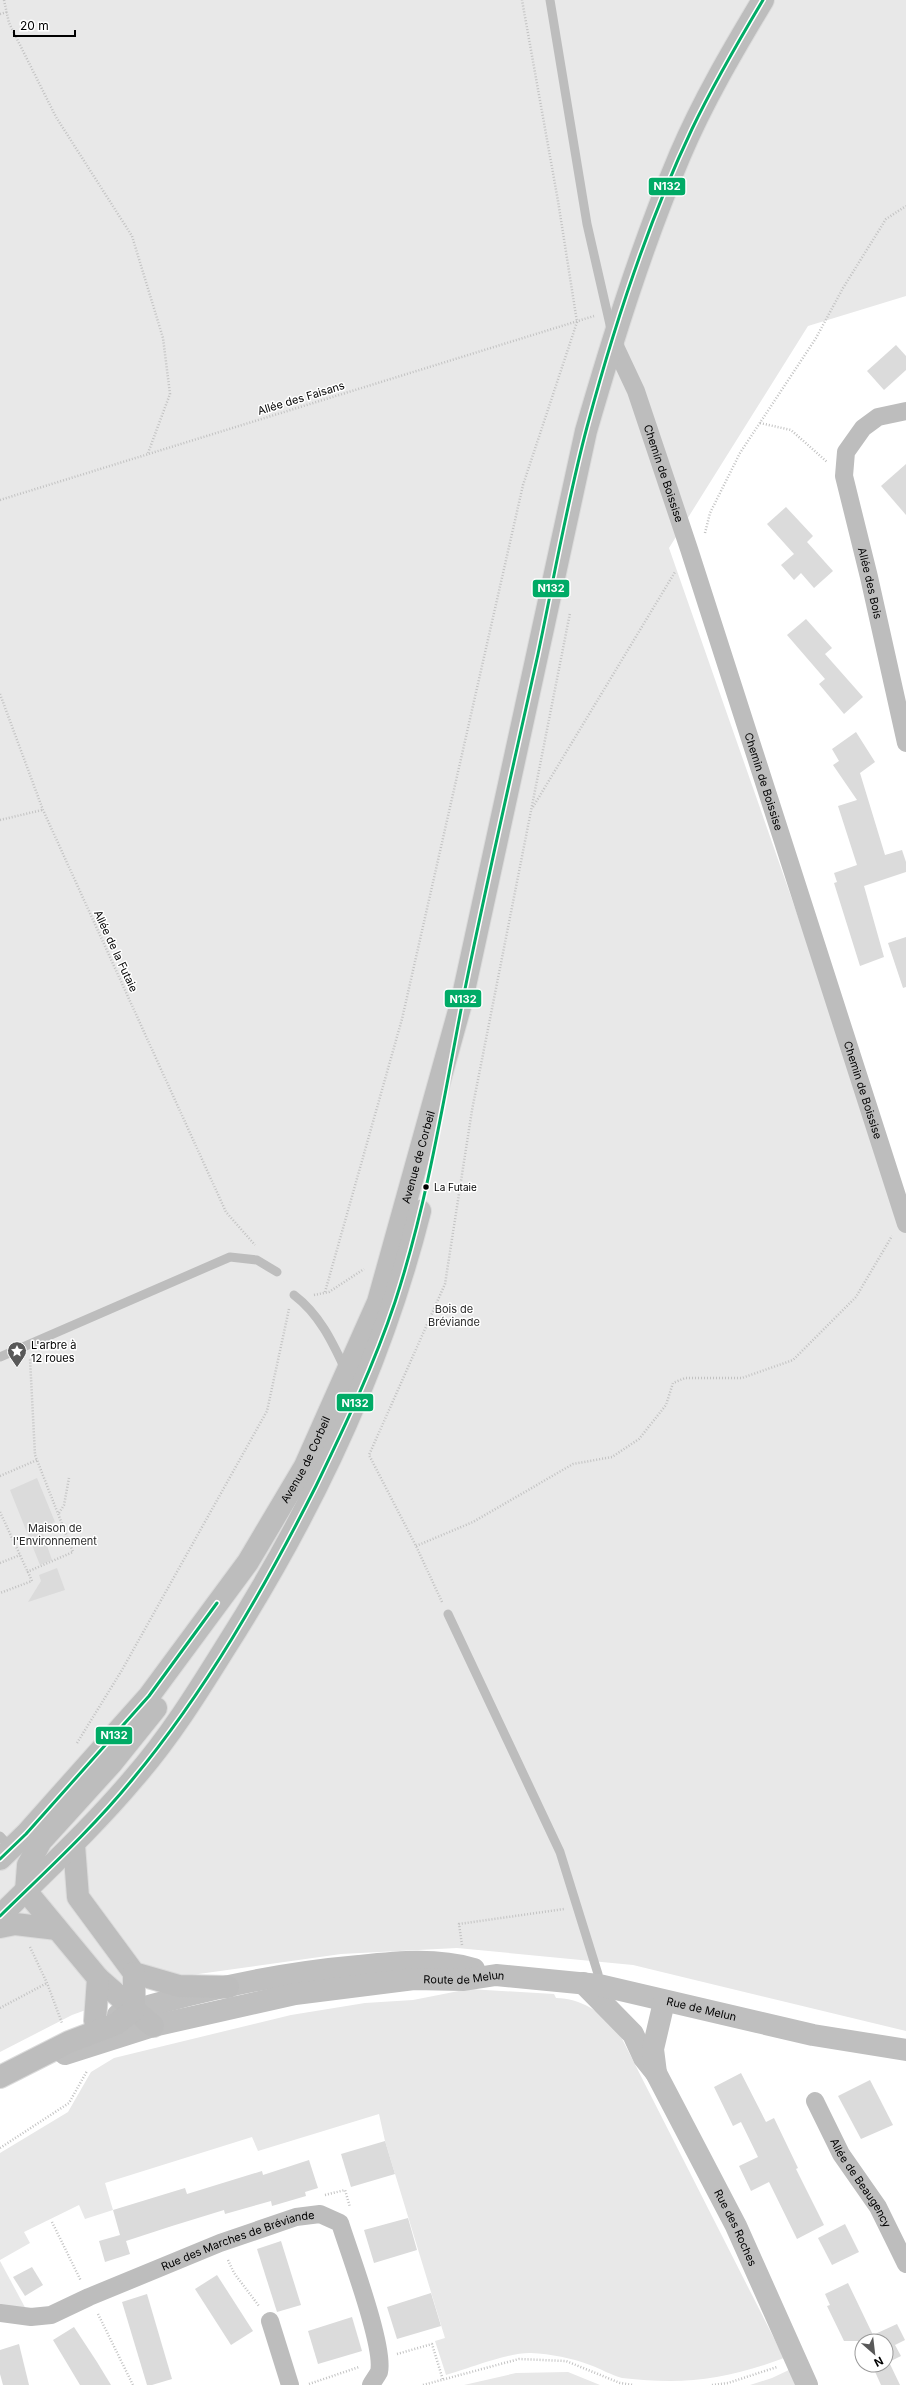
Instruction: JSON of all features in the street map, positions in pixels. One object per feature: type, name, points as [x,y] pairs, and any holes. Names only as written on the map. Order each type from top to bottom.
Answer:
[{"type":"main road","name":"Avenue de Corbeil","points":[[4,1848],[149,1696],[248,1562],[305,1466],[348,1373],[378,1302],[462,1000],[586,431],[613,340],[661,202],[681,154],[707,99],[763,0]]},
{"type":"main road","points":[[57,1929],[5,1922],[26,1891],[74,1845],[135,1777],[183,1715],[264,1588],[349,1420],[384,1335],[404,1276],[433,1159],[462,1000]]},
{"type":"main road","points":[[143,2022],[98,1978],[26,1891],[28,1865],[42,1841],[111,1764],[174,1686],[248,1562]]},
{"type":"main road","points":[[74,1845],[78,1897]]},
{"type":"main road","points":[[0,1868],[28,1865],[52,1866],[78,1897],[134,1973],[143,2022]]},
{"type":"main road","points":[[134,1973],[179,1986],[228,1987]]},
{"type":"main road","points":[[95,2022],[98,1978]]},
{"type":"main road","points":[[0,2077],[69,2042],[116,2024],[143,2022]]},
{"type":"street","name":"Chemin de Boissise","points":[[613,340],[636,391],[689,549],[905,1221]]},
{"type":"street","name":"Allée des Bois","points":[[906,411],[878,417],[863,428],[846,452],[844,476],[869,577],[906,743]]},
{"type":"street","name":"Route de Melun","points":[[143,2022],[228,1987],[318,1970],[413,1960],[464,1966],[496,1975]]},
{"type":"street","name":"Rue de Melun","points":[[496,1975],[591,1984],[812,2035],[906,2050]]},
{"type":"street","name":"Route de Melun","points":[[143,2022],[296,1994],[414,1979],[464,1980],[496,1975]]},
{"type":"street","name":"Rue des Roches","points":[[591,1984],[633,2034],[644,2058],[656,2073],[736,2226],[794,2359],[807,2385]]},
{"type":"street","name":"Rue des Roches","points":[[630,1993],[633,2034]]},
{"type":"street","name":"Rue des Roches","points":[[656,2073],[653,2049],[664,2002]]},
{"type":"street","points":[[0,2088],[38,2066],[95,2022],[143,2022]]},
{"type":"street","points":[[0,2065],[69,2042],[143,2022]]},
{"type":"street","name":"Allée de Beaugency","points":[[814,2101],[841,2154],[878,2207],[906,2264]]},
{"type":"street","name":"Rue des Marches de Bréviande","points":[[0,2313],[31,2317],[51,2315],[89,2297],[220,2243],[296,2217],[320,2214],[340,2223],[379,2350],[379,2372],[371,2385]]},
{"type":"street","points":[[270,2321],[290,2385]]},
{"type":"lane","points":[[550,0],[587,224],[608,312],[613,340]]},
{"type":"lane","points":[[0,1357],[230,1257],[257,1260],[277,1272]]},
{"type":"lane","points":[[294,1295],[307,1305],[319,1320],[332,1340],[348,1373]]},
{"type":"lane","points":[[448,1614],[560,1852],[598,1974],[591,1984]]},
{"type":"path","points":[[4,0],[9,23],[56,117],[132,236],[163,338],[170,394],[148,454]]},
{"type":"path","points":[[325,1292],[402,1019],[524,485],[576,322],[558,201],[522,0]]},
{"type":"path","points":[[0,14],[7,12]]},
{"type":"path","points":[[531,809],[689,549],[704,535],[710,513],[740,453],[816,338],[843,288],[886,219],[906,206]]},
{"type":"path","name":"Allée des Faisans","points":[[0,500],[608,312]]},
{"type":"path","points":[[760,423],[791,430],[844,476]]},
{"type":"path","points":[[448,1614],[416,1546],[369,1456],[445,1284],[472,1110],[571,607]]},
{"type":"path","name":"Allée de la Futaie","points":[[0,694],[43,810],[226,1212],[277,1272]]},
{"type":"path","points":[[0,820],[43,810]]},
{"type":"path","points":[[416,1546],[472,1522],[573,1464],[612,1457],[639,1439],[666,1405],[673,1383],[685,1378],[742,1378],[793,1360],[856,1297],[905,1221]]},
{"type":"path","points":[[76,1744],[122,1670],[267,1411],[294,1295],[325,1292],[346,1282],[393,1250]]},
{"type":"path","points":[[27,1572],[73,1552],[37,1460],[31,1369]]},
{"type":"path","points":[[0,1476],[37,1460]]},
{"type":"path","points":[[58,1514],[64,1505],[69,1478]]},
{"type":"path","points":[[0,1512],[32,1581],[0,1593]]},
{"type":"path","points":[[0,1563],[20,1555]]},
{"type":"path","points":[[5,1922],[24,1934],[47,1983],[69,2042],[84,2073]]},
{"type":"path","points":[[0,2008],[47,1983]]},
{"type":"path","points":[[317,2198],[345,2190],[352,2213]]},
{"type":"path","points":[[220,2243],[234,2273],[270,2321]]},
{"type":"path","points":[[392,2349],[394,2355],[432,2344],[443,2380]]},
{"type":"path","points":[[423,2385],[518,2359],[566,2361],[620,2383],[633,2385]]},
{"type":"path","points":[[712,2385],[728,2383],[770,2370],[794,2359]]},
{"type":"path","points":[[306,2385],[362,2366]]},
{"type":"green space","name":"Bois de Bréviande","points":[[0,0],[906,0],[906,296],[808,326],[669,548],[906,1225],[906,2031],[633,1965],[457,1948],[341,1954],[177,1977],[72,2015],[0,2052]]},
{"type":"green space","points":[[469,1989],[554,1994],[556,1998],[574,2001],[588,2006],[616,2027],[784,2358],[723,2376],[685,2381],[666,2381],[622,2378],[569,2358],[546,2354],[522,2353],[500,2358],[446,2375],[435,2341],[445,2338],[385,2141],[379,2114],[258,2151],[252,2137],[105,2183],[113,2210],[85,2219],[79,2205],[24,2232],[30,2243],[0,2260],[0,2153],[68,2112],[91,2072],[114,2058],[291,2015],[365,2003],[413,2000]]},
{"type":"green space","points":[[0,2261],[28,2313],[0,2307]]},
{"type":"green space","points":[[791,2369],[800,2385],[750,2385],[772,2378]]},
{"type":"green space","points":[[568,2372],[600,2385],[464,2385],[516,2373]]},
{"type":"building","points":[[896,345],[906,356],[906,370],[884,390],[867,371]]},
{"type":"building","points":[[906,464],[906,515],[881,486]]},
{"type":"building","points":[[786,507],[813,536],[807,542],[833,571],[814,588],[801,573],[794,580],[781,565],[794,554],[767,524]]},
{"type":"building","points":[[806,619],[832,648],[825,654],[863,697],[844,714],[819,684],[825,679],[787,635]]},
{"type":"building","points":[[856,732],[875,762],[860,773],[885,855],[902,850],[906,862],[906,872],[864,886],[884,957],[860,966],[834,883],[837,882],[834,873],[857,865],[838,806],[857,800],[833,765],[839,761],[832,749]]},
{"type":"building","points":[[906,937],[906,987],[903,988],[888,943]]},
{"type":"building","points":[[37,1478],[55,1522],[41,1528],[52,1560],[40,1565],[10,1490]]},
{"type":"building","points":[[57,1568],[65,1590],[28,1602],[41,1581],[39,1575]]},
{"type":"building","points":[[741,2073],[766,2122],[774,2118],[798,2168],[796,2169],[824,2225],[797,2239],[769,2182],[751,2191],[739,2166],[758,2157],[741,2122],[733,2126],[714,2087]]},
{"type":"building","points":[[870,2080],[893,2125],[861,2139],[838,2096]]},
{"type":"building","points":[[385,2141],[395,2174],[351,2187],[341,2154]]},
{"type":"building","points":[[309,2160],[318,2188],[305,2192],[306,2196],[272,2206],[271,2201],[225,2214],[224,2210],[126,2241],[130,2254],[105,2262],[99,2241],[120,2235],[113,2210],[185,2188],[187,2194],[262,2171],[263,2175]]},
{"type":"building","points":[[408,2218],[417,2250],[374,2263],[364,2230]]},
{"type":"building","points":[[845,2224],[859,2252],[832,2265],[818,2238]]},
{"type":"building","points":[[281,2241],[301,2305],[277,2312],[257,2249]]},
{"type":"building","points":[[32,2267],[43,2285],[25,2296],[13,2277]]},
{"type":"building","points":[[217,2275],[253,2331],[231,2345],[195,2289]]},
{"type":"building","points":[[848,2283],[872,2333],[854,2333],[854,2341],[844,2341],[827,2306],[830,2305],[825,2294]]},
{"type":"building","points":[[431,2293],[441,2326],[397,2339],[387,2307]]},
{"type":"building","points":[[147,2294],[172,2379],[152,2385],[147,2385],[122,2302]]},
{"type":"building","points":[[352,2317],[362,2351],[318,2364],[308,2331]]},
{"type":"building","points":[[897,2324],[905,2340],[895,2345],[901,2356],[894,2360],[894,2333],[877,2333]]},
{"type":"building","points":[[74,2327],[111,2385],[80,2385],[53,2340]]},
{"type":"building","points":[[19,2344],[29,2385],[3,2385],[0,2374],[0,2350]]},
{"type":"building","points":[[894,2372],[900,2385],[881,2385],[876,2373]]},
{"type":"transit line","name":"N132","points":[[0,1916],[101,1816],[132,1780],[185,1711],[232,1638],[276,1563],[338,1441],[378,1349],[407,1264],[426,1187],[464,994],[500,824],[538,654],[567,512],[597,389],[620,313],[660,201],[708,96],[763,0]]},
{"type":"transit line","name":"N132","points":[[0,1859],[26,1834],[149,1696],[217,1603]]},
{"type":"place","name":"La Futaie","points":[[426,1187]]},
{"type":"place","name":"L'arbre à 12 roues","points":[[17,1368]]},
{"type":"park label","name":"Maison de l'Environnement","points":[[55,1534]]}]
